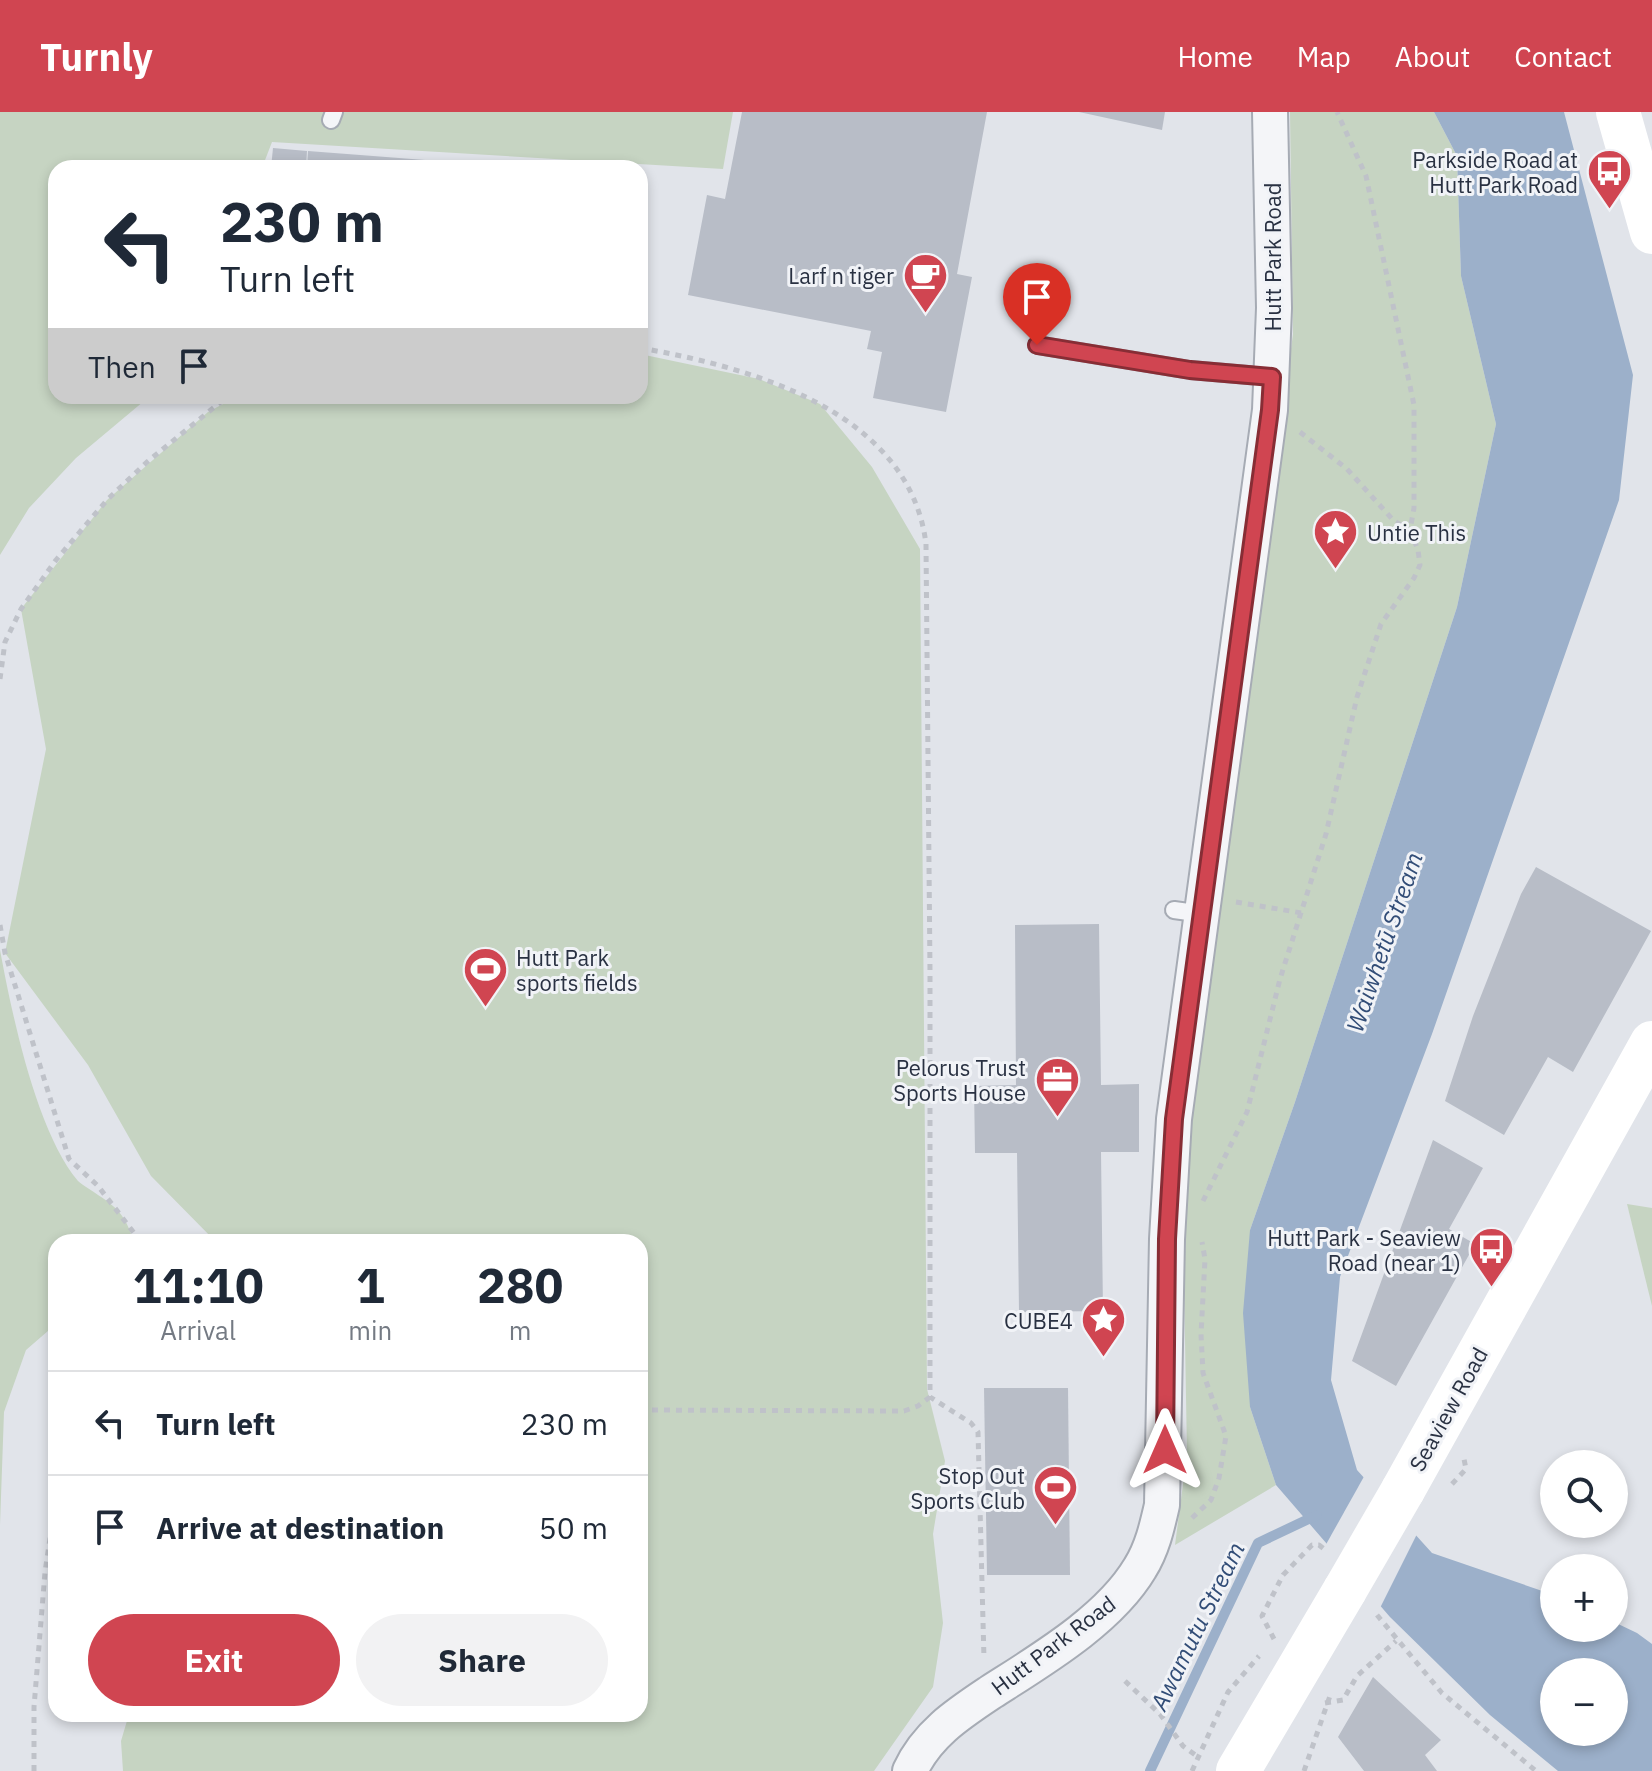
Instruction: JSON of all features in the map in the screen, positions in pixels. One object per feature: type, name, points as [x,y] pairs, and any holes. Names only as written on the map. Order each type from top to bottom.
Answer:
[{"type":"main road","points":[[1618,112],[1652,232]]},
{"type":"main road","name":"Seaview Road","points":[[1218,1764],[1361,1602],[1403,1490],[1652,1043]]},
{"type":"street","name":"Hutt Park Road","points":[[910,1771],[920,1751],[942,1726],[1062,1644],[1104,1611],[1128,1587],[1142,1566],[1153,1540],[1162,1505],[1167,1239],[1174,1119],[1194,907],[1271,394],[1274,308],[1270,112]]},
{"type":"lane","points":[[1037,345],[1190,370],[1271,394]]},
{"type":"path","points":[[1199,1210],[1247,1112],[1280,979],[1326,834],[1357,697],[1381,624],[1420,565],[1410,530],[1414,508],[1414,405],[1366,176],[1337,112]]},
{"type":"path","points":[[648,350],[759,379],[837,414],[873,440],[885,453],[897,468],[919,510],[926,544],[927,591],[930,1397]]},
{"type":"path","points":[[1271,394],[1347,469],[1394,521],[1410,530]]},
{"type":"path","points":[[0,679],[5,642],[10,631],[21,609],[56,560],[107,500],[147,462],[218,404]]},
{"type":"path","points":[[1194,907],[1302,913]]},
{"type":"path","points":[[0,925],[5,953],[69,1159],[98,1186],[135,1234]]},
{"type":"path","points":[[1190,1519],[1211,1500],[1219,1478],[1226,1436],[1203,1373],[1201,1334],[1205,1259],[1201,1237]]},
{"type":"path","points":[[648,1410],[904,1411],[930,1397]]},
{"type":"path","points":[[930,1397],[971,1423],[978,1432],[986,1696]]},
{"type":"path","points":[[1218,1764],[1228,1692],[1275,1640],[1262,1616],[1283,1575],[1312,1545],[1324,1549]]},
{"type":"path","points":[[34,1771],[35,1692],[48,1552]]},
{"type":"path","points":[[1361,1602],[1442,1693],[1536,1771]]},
{"type":"path","points":[[1325,1703],[1343,1700],[1357,1676],[1396,1641]]},
{"type":"path","points":[[1125,1681],[1160,1714],[1183,1746],[1218,1764]]},
{"type":"path","points":[[1304,1771],[1325,1703],[1333,1690]]},
{"type":"path","points":[[1192,1771],[1218,1764]]},
{"type":"green space","points":[[0,112],[733,112],[723,169],[648,165],[648,160],[573,160],[272,142],[265,160],[48,160],[48,404],[140,404],[76,458],[29,508],[0,555]]},
{"type":"green space","points":[[1290,112],[1434,112],[1457,156],[1461,276],[1496,424],[1457,607],[1250,1230],[1250,1407],[1276,1485],[1175,1545],[1187,1454],[1184,1282],[1191,1089],[1293,334]]},
{"type":"green space","name":"Hutt Park sports fields","points":[[648,356],[759,379],[820,404],[872,467],[920,549],[927,1389],[945,1461],[933,1534],[943,1623],[933,1687],[874,1771],[123,1771],[121,1741],[127,1722],[648,1722],[648,1234],[208,1234],[151,1176],[88,1065],[5,953],[46,749],[21,609],[107,500],[208,412],[223,404],[648,404]]},
{"type":"green space","points":[[0,950],[28,1071],[50,1133],[78,1181],[117,1210],[131,1234],[48,1234],[48,1331],[26,1350],[4,1412],[0,1525]]},
{"type":"green space","points":[[1627,1204],[1652,1208],[1652,1306]]},
{"type":"water","name":"Waiwhetū Stream","points":[[1434,112],[1564,112],[1633,375],[1619,500],[1432,1034],[1340,1277],[1331,1380],[1357,1470],[1432,1553],[1540,1590],[1540,1642],[1628,1642],[1628,1629],[1652,1644],[1652,1771],[1558,1771],[1490,1715],[1390,1617],[1276,1485],[1250,1407],[1243,1313],[1250,1230],[1457,607],[1496,424],[1461,276],[1457,156]]},
{"type":"pier","points":[[1366,1473],[1418,1532],[1379,1610],[1324,1548]]},
{"type":"building","points":[[742,112],[987,112],[957,274],[972,277],[946,412],[873,398],[882,352],[867,349],[871,331],[688,295],[707,195],[725,199]]},
{"type":"building","points":[[1079,112],[1165,112],[1162,130]]},
{"type":"building","points":[[273,148],[307,151],[306,160],[272,160]]},
{"type":"building","points":[[308,151],[425,160],[307,160]]},
{"type":"building","points":[[1536,867],[1651,931],[1573,1072],[1548,1057],[1504,1135],[1445,1101],[1473,1016],[1521,894]]},
{"type":"building","name":"Pelorus Trust Sports House","points":[[1099,924],[1101,1085],[1139,1084],[1139,1152],[1101,1152],[1103,1311],[1019,1312],[1017,1153],[975,1153],[974,1086],[1016,1085],[1015,925]]},
{"type":"building","points":[[1433,1140],[1483,1168],[1449,1229],[1475,1244],[1396,1386],[1352,1361]]},
{"type":"building","points":[[984,1388],[1068,1388],[1070,1575],[987,1575]]},
{"type":"building","points":[[1373,1677],[1441,1740],[1425,1755],[1437,1771],[1364,1771],[1338,1737]]},
{"type":"waterway","name":"Awamutu Stream","points":[[1150,1771],[1258,1543],[1317,1515]]},
{"type":"place","name":"Parkside Road at Hutt Park Road","points":[[1609,211]]},
{"type":"place","name":"Larf n tiger","points":[[925,314]]},
{"type":"place","name":"Untie This","points":[[1336,571]]},
{"type":"place","name":"Hutt Park sports fields","points":[[485,1009]]},
{"type":"place","name":"Pelorus Trust Sports House","points":[[1057,1119]]},
{"type":"place","name":"Hutt Park - Seaview Road (near 1)","points":[[1492,1289]]},
{"type":"place","name":"CUBE4","points":[[1104,1359]]},
{"type":"place","name":"Stop Out Sports Club","points":[[1056,1527]]},
{"type":"route","points":[[1037,345],[1190,370],[1272,377],[1212,850],[1174,1119],[1167,1239],[1165,1450]]}]
